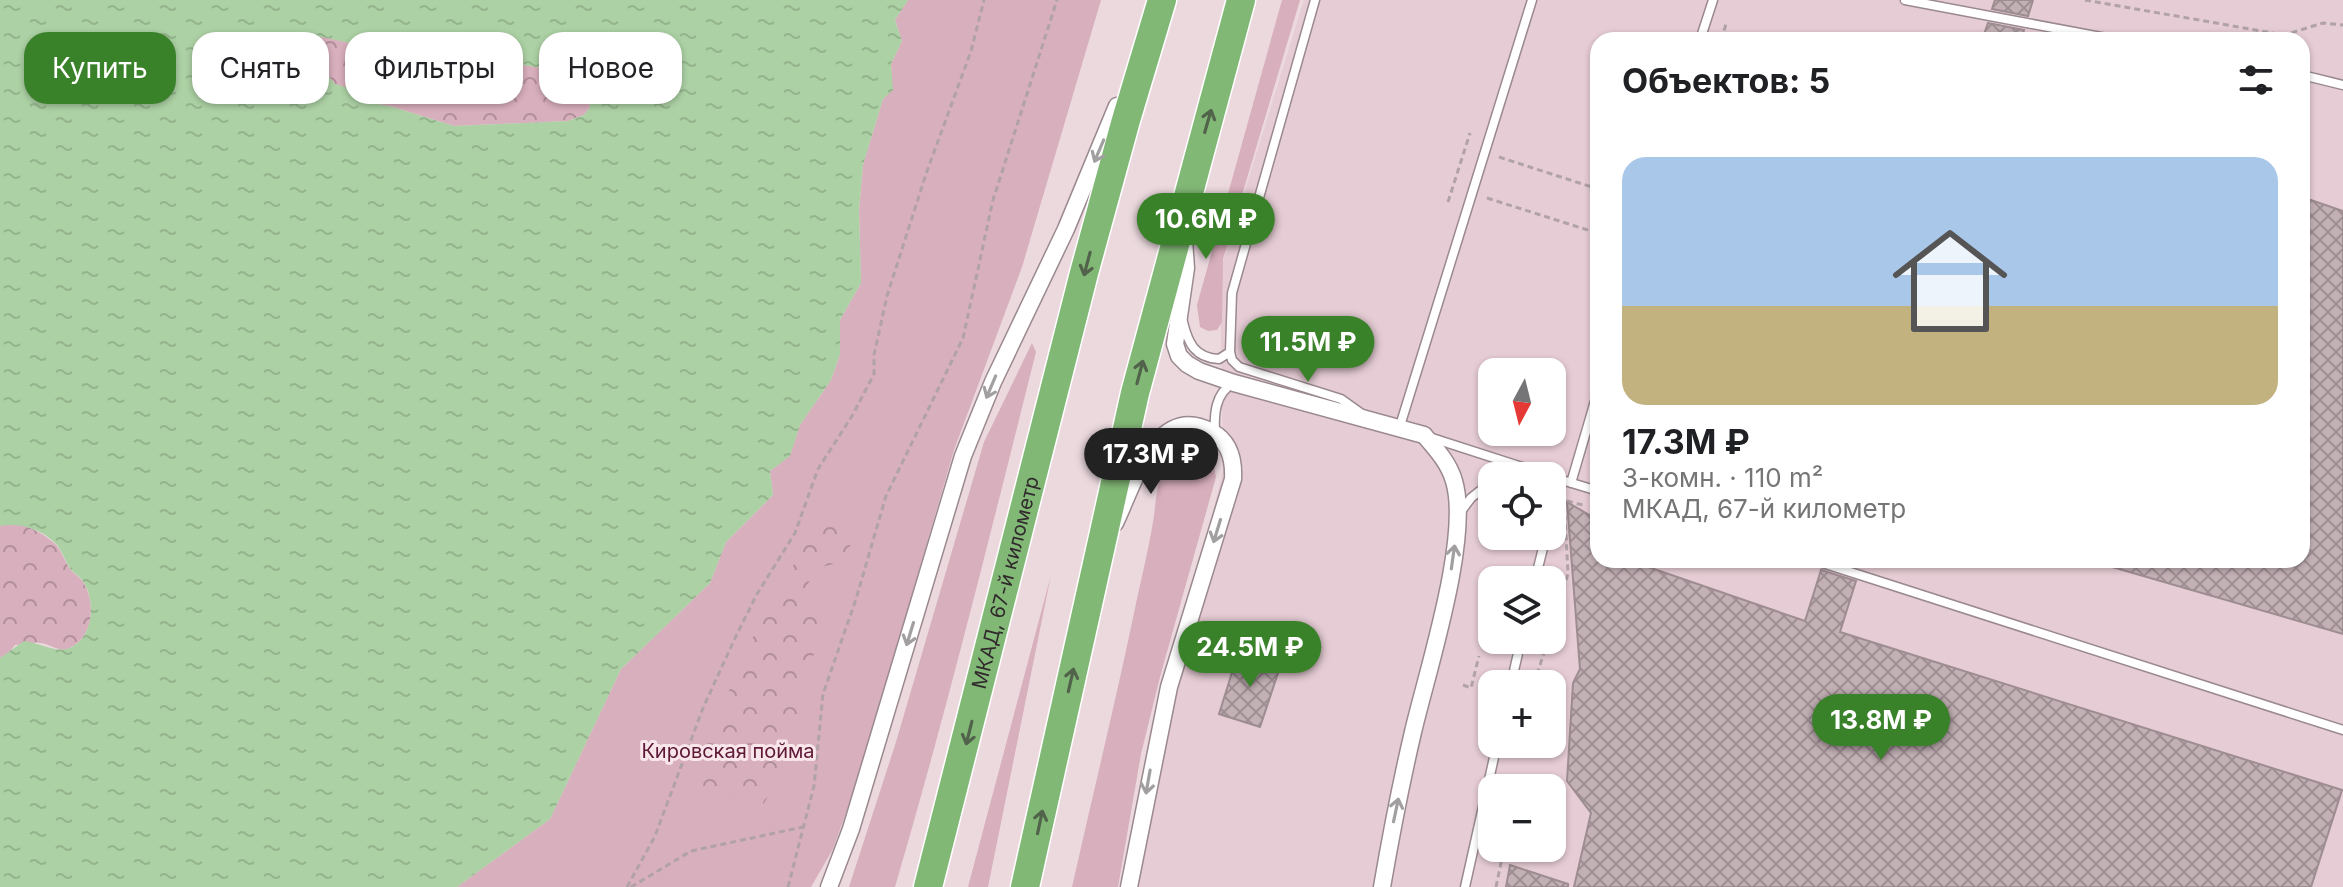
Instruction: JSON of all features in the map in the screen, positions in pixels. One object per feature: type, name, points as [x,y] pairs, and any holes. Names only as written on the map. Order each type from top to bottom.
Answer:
[{"type":"highway","name":"МКАД, 67-й километр","points":[[928,887],[1084,273],[1160,0]]},
{"type":"highway","points":[[1025,887],[1135,393],[1241,0]]},
{"type":"street","points":[[829,887],[851,829],[963,456],[993,382],[1083,191],[1160,0]]},
{"type":"street","points":[[1182,212],[1186,268],[1175,344],[1179,356],[1199,371],[1234,383],[1424,435],[1443,457],[1454,481],[1459,515],[1451,567],[1402,782],[1382,887]]},
{"type":"street","points":[[1099,557],[1159,437],[1183,425],[1200,426],[1215,433],[1226,444],[1231,456],[1233,479],[1169,687],[1129,887]]},
{"type":"lane","points":[[1315,0],[1232,293],[1230,352],[1234,364],[1239,367],[1341,399],[1372,423]]},
{"type":"lane","points":[[1399,429],[1532,0]]},
{"type":"lane","points":[[1703,32],[1713,0]]},
{"type":"lane","points":[[1905,0],[2075,32]]},
{"type":"lane","points":[[2310,77],[2343,85]]},
{"type":"lane","points":[[1179,308],[1188,341],[1194,350],[1212,359],[1219,359],[1230,352]]},
{"type":"lane","points":[[1215,433],[1219,398],[1224,388],[1234,383]]},
{"type":"lane","points":[[1571,483],[1590,418]]},
{"type":"lane","points":[[1424,435],[1508,462]]},
{"type":"lane","points":[[1566,481],[1590,489]]},
{"type":"lane","points":[[1459,515],[1478,492]]},
{"type":"lane","points":[[1838,568],[2343,730]]},
{"type":"lane","points":[[1465,887],[1494,758]]},
{"type":"path","points":[[629,887],[655,836],[703,708],[736,636],[757,594],[795,533],[818,469],[874,374],[874,355],[887,296],[926,174],[971,51],[984,0]]},
{"type":"path","points":[[788,887],[814,786],[823,694],[856,599],[886,496],[963,338],[993,200],[1057,0]]},
{"type":"path","points":[[2085,0],[2267,32]]},
{"type":"path","points":[[1724,32],[1727,21]]},
{"type":"path","points":[[2294,32],[2323,23],[2343,25]]},
{"type":"path","points":[[1448,202],[1470,133]]},
{"type":"path","points":[[1498,156],[1590,186]]},
{"type":"path","points":[[1484,198],[1590,231]]},
{"type":"path","points":[[1566,581],[1567,501]]},
{"type":"path","points":[[1463,685],[1471,688],[1479,656]]},
{"type":"path","points":[[629,887],[691,851],[805,826]]},
{"type":"path","points":[[1496,887],[1501,862]]},
{"type":"shaded area","points":[[1304,0],[2343,0],[2343,887],[1127,887],[1223,469],[1220,271]]},
{"type":"green space","name":"Кировская пойма","points":[[908,0],[1101,0],[1022,267],[954,450],[859,777],[833,849],[811,887],[457,887],[550,819],[621,669],[710,583],[726,542],[773,495],[770,471],[790,455],[800,425],[831,380],[840,354],[840,320],[861,283],[859,210],[863,165],[883,99],[892,90],[891,64],[902,41],[895,20]]},
{"type":"green space","points":[[1282,0],[1300,0],[1223,259],[1222,322],[1217,330],[1208,331],[1200,327],[1197,305]]},
{"type":"green space","points":[[329,39],[345,41],[345,88],[335,84],[329,77]]},
{"type":"green space","points":[[523,65],[539,68],[539,104],[589,104],[590,107],[584,115],[568,121],[454,126],[378,104],[523,104]]},
{"type":"green space","points":[[1032,343],[1036,352],[951,687],[895,887],[849,887],[896,742],[984,442]]},
{"type":"green space","points":[[1198,447],[1212,457],[1216,477],[1141,754],[1118,887],[1072,887],[1145,561],[1161,475],[1173,455]]},
{"type":"green space","points":[[843,519],[853,541],[841,562],[817,568],[805,589],[819,612],[821,634],[817,653],[796,666],[798,689],[805,712],[792,732],[770,739],[778,770],[770,794],[758,814],[738,798],[714,795],[693,787],[710,733],[767,606],[820,524]]},
{"type":"green space","points":[[16,522],[41,533],[54,543],[87,590],[91,609],[88,627],[78,643],[70,648],[37,643],[15,645],[0,658],[0,526]]},
{"type":"green space","points":[[1051,575],[988,887],[968,887]]},
{"type":"water","points":[[0,0],[908,0],[895,20],[902,41],[891,64],[893,90],[883,99],[863,165],[859,210],[861,283],[840,320],[840,354],[831,380],[800,425],[790,456],[770,471],[773,495],[726,542],[710,583],[621,669],[550,819],[457,887],[0,887],[0,658],[24,641],[61,650],[75,645],[87,629],[91,608],[87,588],[70,569],[59,547],[45,535],[15,525],[0,526]]},
{"type":"building","points":[[1995,0],[2033,0],[2028,16],[1992,9]]},
{"type":"building","points":[[1988,23],[2024,30],[2023,32],[1985,32]]},
{"type":"building","points":[[2310,200],[2343,211],[2343,634],[2116,568],[2310,568]]},
{"type":"building","points":[[1567,502],[1590,515],[1590,568],[1651,568],[1805,621],[1821,570],[1856,581],[1840,632],[2342,790],[2311,887],[1574,887],[1591,813],[1567,781],[1573,683],[1580,669]]},
{"type":"building","points":[[1239,650],[1281,664],[1260,727],[1219,714]]},
{"type":"building","points":[[1510,865],[1568,884],[1568,887],[1506,887]]}]
